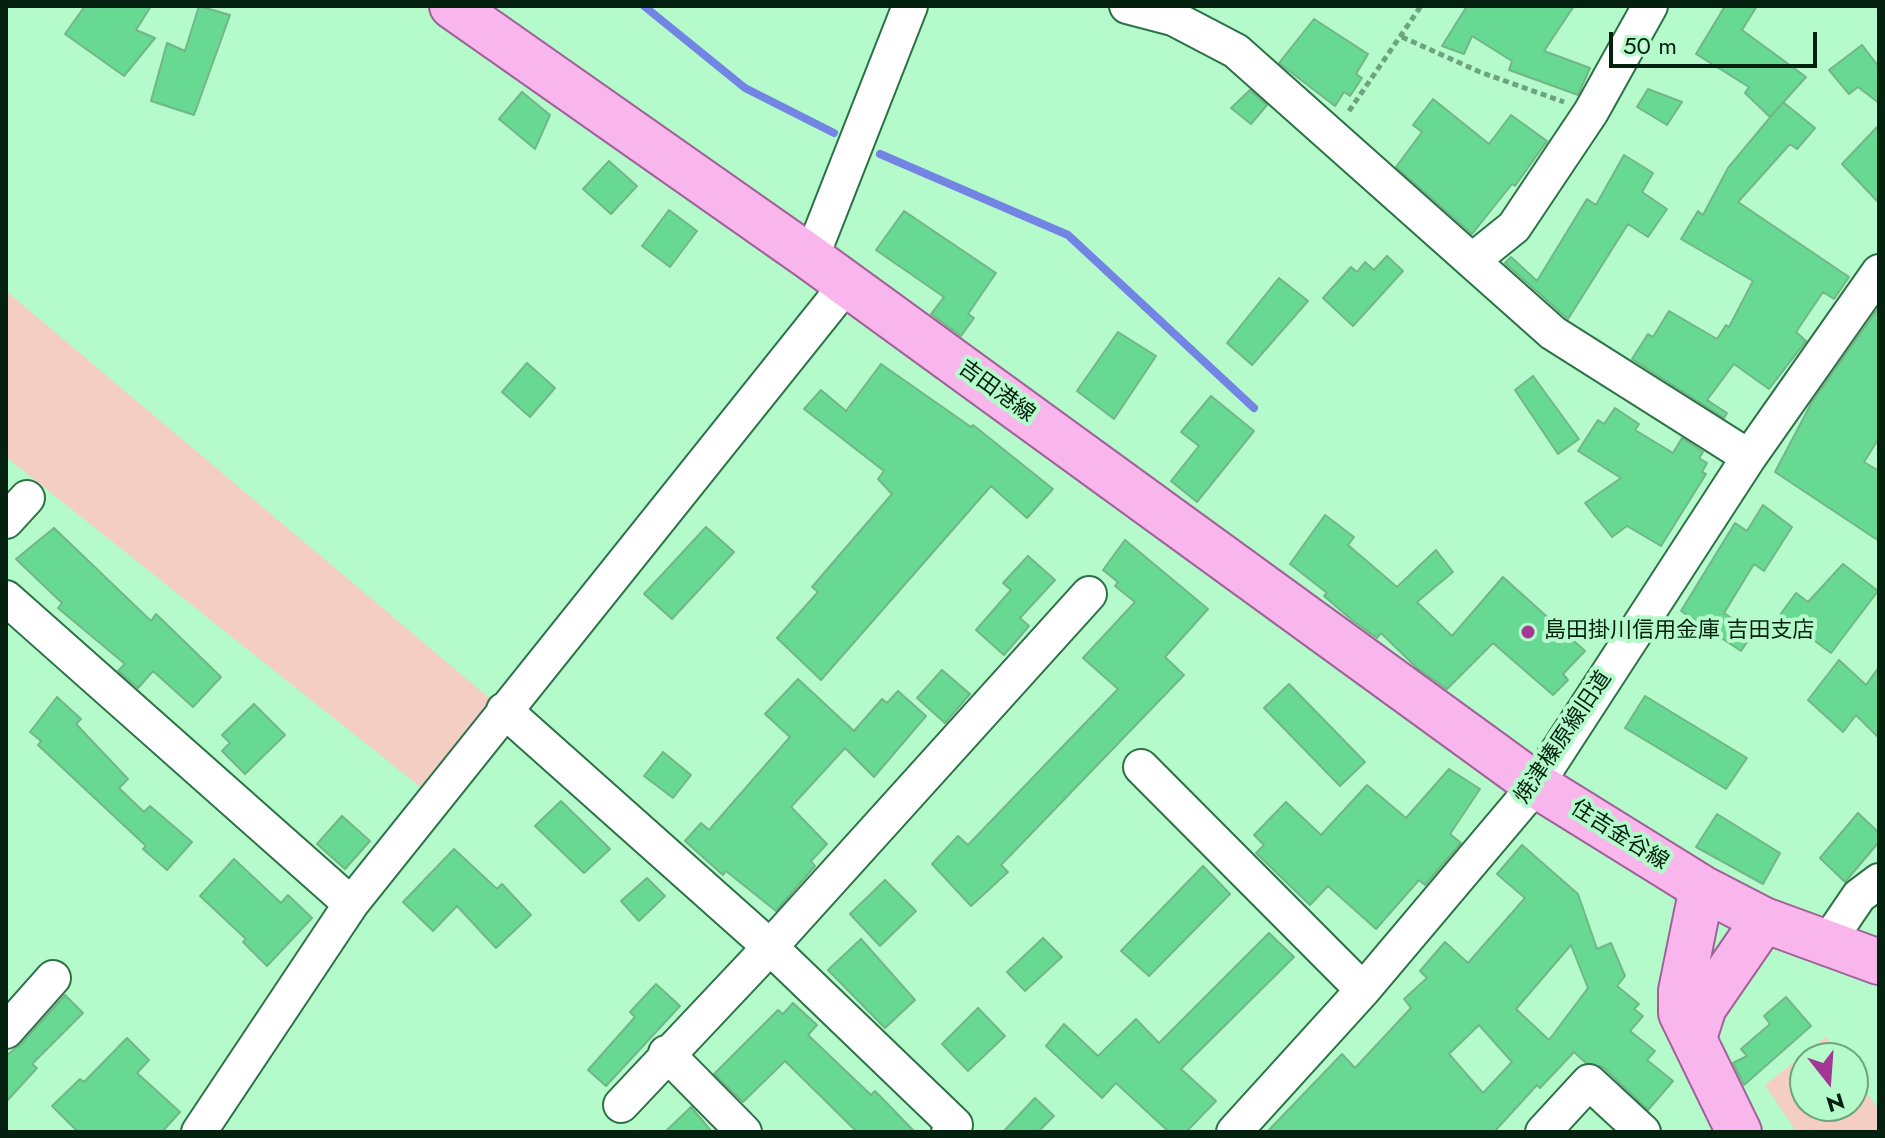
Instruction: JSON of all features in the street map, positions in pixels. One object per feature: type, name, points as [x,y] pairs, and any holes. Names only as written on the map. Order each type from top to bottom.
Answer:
[{"type":"main road","name":"吉田港線","points":[[452,6],[811,258],[1536,785]]},
{"type":"main road","name":"住吉金谷線","points":[[1536,785],[1702,888],[1764,920],[1879,962]]},
{"type":"main road","points":[[1702,888],[1681,991],[1681,1013],[1739,1132]]},
{"type":"main road","points":[[1694,1038],[1704,1007],[1764,920]]},
{"type":"street","points":[[811,258],[910,6]]},
{"type":"street","points":[[1127,6],[1173,18],[1236,51],[1553,333],[1749,457]]},
{"type":"street","points":[[1473,260],[1514,227],[1591,112],[1650,6]]},
{"type":"street","name":"焼津榛原線旧道","points":[[1234,1132],[1363,990],[1536,785],[1749,457],[1879,272]]},
{"type":"street","points":[[199,1132],[351,904],[847,284]]},
{"type":"street","points":[[621,1105],[666,1053],[770,947],[1089,594]]},
{"type":"street","points":[[6,598],[351,904]]},
{"type":"street","points":[[504,710],[770,947],[955,1125],[949,1132]]},
{"type":"street","points":[[1141,767],[1363,990]]},
{"type":"street","points":[[1827,943],[1859,896],[1879,881]]},
{"type":"street","points":[[6,1031],[53,978]]},
{"type":"street","points":[[666,1053],[744,1132]]},
{"type":"street","points":[[1543,1132],[1589,1082],[1643,1132]]},
{"type":"path","points":[[1332,135],[1421,6]]},
{"type":"path","points":[[1402,37],[1480,72],[1591,112]]},
{"type":"shaded area","points":[[6,291],[494,702],[428,793],[6,457]]},
{"type":"shaded area","points":[[1789,1066],[1789,1121],[1765,1085]]},
{"type":"shaded area","points":[[1869,1096],[1879,1110],[1879,1132],[1789,1132],[1794,1128],[1790,1122],[1869,1122]]},
{"type":"building","points":[[85,6],[151,6],[136,30],[155,38],[124,76],[65,34]]},
{"type":"building","points":[[199,6],[230,15],[194,115],[151,101],[167,43],[185,51]]},
{"type":"building","points":[[1467,6],[1574,6],[1544,51],[1590,68],[1578,95],[1509,70],[1512,61],[1472,36],[1464,54],[1442,46]]},
{"type":"building","points":[[1725,6],[1757,6],[1742,30],[1806,77],[1770,117],[1745,93],[1749,87],[1696,54]]},
{"type":"building","points":[[1314,19],[1368,54],[1356,74],[1362,78],[1350,96],[1344,92],[1335,106],[1279,63]]},
{"type":"building","points":[[1862,45],[1879,67],[1879,103],[1858,87],[1849,94],[1829,70]]},
{"type":"building","points":[[1648,89],[1682,102],[1667,125],[1637,107]]},
{"type":"building","points":[[1250,90],[1267,105],[1251,124],[1231,108]]},
{"type":"building","points":[[522,92],[550,115],[535,149],[499,119]]},
{"type":"building","points":[[1433,99],[1489,144],[1511,115],[1547,141],[1515,186],[1512,184],[1472,234],[1396,167],[1422,132],[1413,125]]},
{"type":"building","points":[[1783,102],[1815,128],[1797,149],[1790,144],[1738,202],[1849,277],[1834,299],[1823,292],[1796,332],[1806,341],[1769,389],[1734,364],[1707,400],[1727,413],[1724,418],[1632,359],[1648,334],[1653,337],[1669,311],[1717,339],[1726,325],[1729,327],[1753,281],[1681,239],[1698,211],[1703,215],[1728,168]]},
{"type":"building","points":[[1879,125],[1879,203],[1842,164]]},
{"type":"building","points":[[1624,155],[1653,173],[1642,192],[1667,209],[1648,237],[1628,224],[1568,319],[1505,263],[1511,257],[1537,281],[1587,199],[1596,205]]},
{"type":"building","points":[[609,161],[637,186],[611,214],[583,189]]},
{"type":"building","points":[[669,210],[697,231],[670,267],[642,246]]},
{"type":"building","points":[[904,211],[996,273],[968,314],[974,318],[961,336],[931,314],[944,297],[876,250]]},
{"type":"building","points":[[1387,256],[1403,271],[1353,326],[1323,298],[1351,267],[1357,272],[1365,262],[1374,270]]},
{"type":"building","points":[[1279,278],[1308,301],[1252,365],[1227,343]]},
{"type":"building","points":[[1879,307],[1879,438],[1864,462],[1879,471],[1879,541],[1775,472],[1812,402]]},
{"type":"building","points":[[1118,332],[1156,356],[1114,419],[1077,391]]},
{"type":"building","points":[[527,363],[555,388],[530,417],[502,392]]},
{"type":"building","points":[[881,364],[971,427],[973,425],[1053,489],[1027,518],[991,486],[821,680],[777,638],[818,592],[812,587],[892,494],[878,479],[884,471],[804,409],[821,390],[846,411]]},
{"type":"building","points":[[1533,376],[1579,439],[1558,454],[1515,390]]},
{"type":"building","points":[[1211,396],[1254,431],[1197,502],[1171,481],[1199,446],[1181,432]]},
{"type":"building","points":[[1615,408],[1639,424],[1635,430],[1673,453],[1682,438],[1703,452],[1699,458],[1707,463],[1702,472],[1706,474],[1661,546],[1627,526],[1612,537],[1585,503],[1621,478],[1578,451],[1598,420],[1604,424]]},
{"type":"building","points":[[1763,505],[1792,527],[1764,571],[1754,564],[1724,613],[1753,633],[1741,651],[1681,611],[1735,523],[1747,531]]},
{"type":"building","points":[[1325,515],[1354,537],[1348,545],[1397,587],[1436,550],[1453,572],[1417,602],[1452,636],[1503,577],[1585,651],[1563,674],[1568,680],[1553,695],[1493,643],[1447,689],[1417,668],[1381,633],[1377,638],[1352,620],[1324,596],[1327,593],[1290,564]]},
{"type":"building","points":[[706,527],[734,552],[672,619],[644,594]]},
{"type":"building","points":[[54,528],[151,621],[156,614],[221,677],[193,707],[153,671],[138,688],[118,671],[125,664],[58,608],[62,603],[16,559]]},
{"type":"building","points":[[1125,540],[1208,609],[1165,657],[1184,675],[1001,865],[1008,872],[971,906],[932,864],[958,836],[968,845],[1118,689],[1083,658],[1135,602],[1115,586],[1118,582],[1103,570]]},
{"type":"building","points":[[1028,556],[1055,580],[1020,618],[1029,626],[1004,655],[976,630],[1011,590],[1003,583]]},
{"type":"building","points":[[1843,564],[1878,591],[1831,653],[1780,615],[1796,593],[1808,602]]},
{"type":"building","points":[[1839,660],[1866,685],[1879,667],[1879,738],[1856,715],[1843,732],[1808,700]]},
{"type":"building","points":[[942,670],[970,694],[945,723],[917,698]]},
{"type":"building","points":[[798,679],[854,731],[882,699],[887,703],[898,691],[926,716],[874,777],[845,748],[791,807],[827,844],[811,861],[815,866],[776,911],[726,871],[723,875],[685,841],[701,823],[709,830],[790,737],[765,714]]},
{"type":"building","points":[[1289,684],[1365,762],[1340,786],[1264,708]]},
{"type":"building","points":[[1645,696],[1747,758],[1726,789],[1625,728]]},
{"type":"building","points":[[57,697],[81,719],[76,724],[128,779],[119,788],[144,812],[150,806],[192,842],[167,870],[143,849],[146,846],[38,745],[41,741],[30,732]]},
{"type":"building","points":[[254,704],[285,735],[245,774],[222,751],[230,743],[222,735]]},
{"type":"building","points":[[663,752],[691,775],[673,798],[644,776]]},
{"type":"building","points":[[1449,769],[1480,789],[1450,834],[1461,843],[1425,885],[1419,880],[1376,929],[1328,886],[1310,905],[1256,853],[1264,845],[1254,835],[1286,802],[1321,835],[1367,785],[1406,818]]},
{"type":"building","points":[[561,801],[610,849],[584,873],[535,826]]},
{"type":"building","points":[[1858,813],[1879,833],[1879,842],[1845,882],[1820,858]]},
{"type":"building","points":[[1717,814],[1780,853],[1763,884],[1696,847]]},
{"type":"building","points":[[342,816],[370,841],[345,869],[317,844]]},
{"type":"building","points":[[1522,845],[1578,894],[1597,949],[1611,943],[1625,976],[1617,986],[1639,1004],[1634,1009],[1643,1016],[1630,1031],[1655,1051],[1647,1060],[1673,1081],[1648,1110],[1603,1067],[1586,1063],[1574,1052],[1540,1088],[1537,1085],[1494,1132],[1267,1132],[1342,1054],[1355,1068],[1411,1008],[1404,999],[1427,978],[1420,971],[1445,942],[1468,963],[1525,898],[1497,874]],"holes":[[[1571,945],[1588,988],[1549,1040],[1516,1009]],[[1479,1025],[1512,1062],[1483,1093],[1449,1054]]]},
{"type":"building","points":[[454,849],[497,889],[502,884],[531,915],[496,948],[457,906],[433,931],[403,902]]},
{"type":"building","points":[[234,859],[281,903],[288,895],[312,918],[267,966],[243,942],[246,939],[200,896]]},
{"type":"building","points":[[1203,866],[1230,894],[1149,976],[1121,951]]},
{"type":"building","points":[[647,878],[665,896],[639,921],[621,901]]},
{"type":"building","points":[[885,880],[916,911],[880,946],[850,914]]},
{"type":"building","points":[[1269,933],[1294,957],[1181,1069],[1216,1101],[1186,1132],[1169,1132],[1116,1083],[1102,1098],[1046,1046],[1064,1024],[1098,1056],[1136,1019],[1159,1043]]},
{"type":"building","points":[[1043,938],[1062,957],[1025,991],[1007,972]]},
{"type":"building","points":[[861,939],[915,1000],[885,1028],[828,970]]},
{"type":"building","points":[[656,984],[680,1006],[606,1086],[588,1070],[635,1017],[630,1012]]},
{"type":"building","points":[[65,995],[83,1013],[32,1064],[37,1068],[6,1102],[6,1056],[21,1044]]},
{"type":"building","points":[[1786,997],[1811,1026],[1789,1042],[1789,1045],[1744,1085],[1733,1063],[1747,1056],[1741,1049],[1770,1024],[1764,1016]]},
{"type":"building","points":[[793,1003],[817,1025],[808,1035],[871,1095],[875,1091],[915,1132],[857,1132],[785,1061],[743,1102],[714,1074],[778,1010],[783,1014]]},
{"type":"building","points":[[978,1008],[1005,1036],[968,1071],[942,1044]]},
{"type":"building","points":[[127,1038],[149,1060],[137,1073],[180,1112],[162,1132],[78,1132],[52,1106],[80,1079],[84,1082]]},
{"type":"building","points":[[1035,1098],[1054,1116],[1038,1132],[1003,1132]]},
{"type":"building","points":[[691,1107],[712,1132],[665,1132]]},
{"type":"waterway","points":[[644,6],[745,88],[834,133]]},
{"type":"waterway","points":[[880,154],[1068,235],[1254,408]]},
{"type":"place","name":"島田掛川信用金庫 吉田支店","points":[[1528,632]]}]
